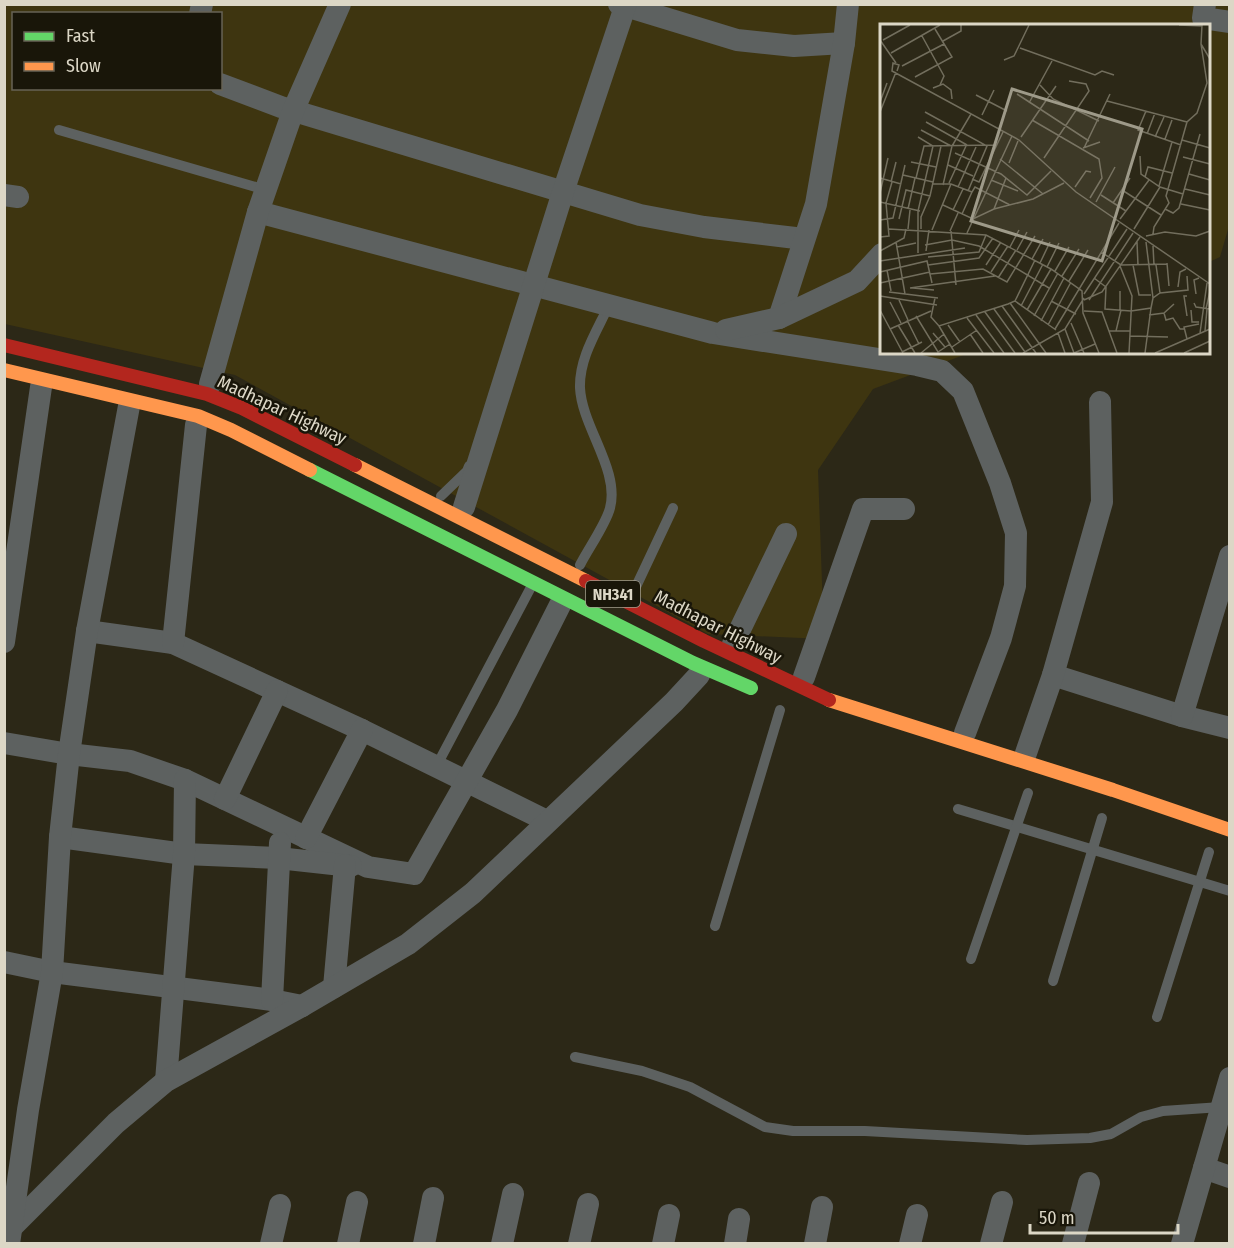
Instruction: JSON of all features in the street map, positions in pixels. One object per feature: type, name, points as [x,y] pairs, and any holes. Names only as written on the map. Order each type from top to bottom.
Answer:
[{"type":"highway","name":"Madhapar Highway","points":[[4,345],[207,394],[253,413],[714,646],[838,704],[1113,790],[1230,830]]},
{"type":"highway","name":"NH341","points":[[4,370],[198,416],[231,430],[693,663],[774,701],[798,708]]},
{"type":"highway","points":[[1019,782],[1033,790]]},
{"type":"highway","points":[[1092,806],[1108,816]]},
{"type":"highway","points":[[1200,840],[1215,849]]},
{"type":"street","points":[[210,384],[258,212],[293,111],[340,4]]},
{"type":"street","points":[[779,318],[816,204],[844,43],[848,4]]},
{"type":"street","points":[[1205,4],[1203,18],[1230,22]]},
{"type":"street","points":[[464,507],[532,285],[624,5],[737,40],[794,46],[844,43]]},
{"type":"street","points":[[222,85],[293,111],[640,215],[704,227],[804,239]]},
{"type":"street","points":[[258,212],[713,333],[917,365],[942,371],[963,391],[1000,483],[1016,533],[1016,586],[1001,638],[965,733]]},
{"type":"street","points":[[713,333],[779,318],[857,281],[880,256]]},
{"type":"street","points":[[4,642],[14,528],[41,387]]},
{"type":"street","points":[[1026,753],[1053,675],[1102,502],[1100,402]]},
{"type":"street","points":[[8,1233],[52,972],[60,837],[69,754],[87,631],[129,406]]},
{"type":"street","points":[[173,643],[196,425]]},
{"type":"street","points":[[804,677],[863,509],[904,509]]},
{"type":"street","points":[[733,644],[786,534]]},
{"type":"street","points":[[1182,716],[1225,585],[1230,556]]},
{"type":"street","points":[[60,837],[184,854],[278,858],[414,874],[507,710],[560,604]]},
{"type":"street","points":[[87,631],[173,643],[437,765],[547,821]]},
{"type":"street","points":[[8,1233],[116,1123],[165,1081],[302,1006],[408,944],[473,893],[666,710],[699,675]]},
{"type":"street","points":[[1053,675],[1182,716],[1230,728]]},
{"type":"street","points":[[225,799],[277,691]]},
{"type":"street","points":[[306,838],[362,730]]},
{"type":"street","points":[[4,743],[130,761],[185,780],[368,867]]},
{"type":"street","points":[[165,1081],[184,854],[185,780]]},
{"type":"street","points":[[272,1000],[278,858],[282,826]]},
{"type":"street","points":[[334,987],[345,865]]},
{"type":"street","points":[[4,962],[52,972],[272,1000],[302,1006]]},
{"type":"street","points":[[1182,1244],[1230,1078]]},
{"type":"street","points":[[1203,1168],[1230,1177]]},
{"type":"street","points":[[1073,1244],[1089,1183]]},
{"type":"street","points":[[502,1244],[513,1194]]},
{"type":"street","points":[[424,1244],[433,1198]]},
{"type":"street","points":[[348,1244],[357,1202]]},
{"type":"street","points":[[991,1244],[1002,1202]]},
{"type":"street","points":[[579,1244],[588,1204]]},
{"type":"street","points":[[271,1244],[280,1205]]},
{"type":"street","points":[[815,1244],[822,1208]]},
{"type":"street","points":[[663,1244],[669,1215]]},
{"type":"street","points":[[910,1244],[916,1215]]},
{"type":"street","points":[[735,1244],[740,1219]]},
{"type":"lane","points":[[59,130],[266,190]]},
{"type":"lane","points":[[441,496],[467,471],[532,285]]},
{"type":"lane","points":[[580,565],[610,509],[612,494],[610,476],[585,410],[580,388],[583,362],[609,305]]},
{"type":"lane","points":[[633,592],[673,508]]},
{"type":"lane","points":[[437,765],[530,589]]},
{"type":"lane","points":[[715,926],[774,701]]},
{"type":"lane","points":[[971,959],[1017,826],[1033,790]]},
{"type":"lane","points":[[958,809],[1230,891]]},
{"type":"lane","points":[[1053,981],[1092,851],[1108,816]]},
{"type":"lane","points":[[1157,1017],[1200,881],[1215,849]]},
{"type":"lane","points":[[575,1057],[642,1071],[690,1087],[765,1126],[793,1131],[865,1131],[1027,1140],[1090,1138],[1111,1134],[1141,1117],[1162,1111],[1221,1107]]},
{"type":"shaded area","points":[[5,5],[1229,5],[1229,226],[1220,257],[1210,262],[1210,24],[880,24],[880,354],[966,354],[873,389],[818,470],[824,639],[708,634],[235,375],[5,324]]},
{"type":"traffic: fast","points":[[310,470],[693,663],[751,688]]},
{"type":"traffic: slow","points":[[4,370],[198,416],[310,470]]},
{"type":"traffic: slow","points":[[355,465],[586,581]]},
{"type":"traffic: slow","points":[[829,700],[1113,790],[1230,830]]},
{"type":"traffic: jam","points":[[4,345],[207,394],[242,408],[355,465]]},
{"type":"traffic: jam","points":[[586,581],[704,641],[829,700]]}]
